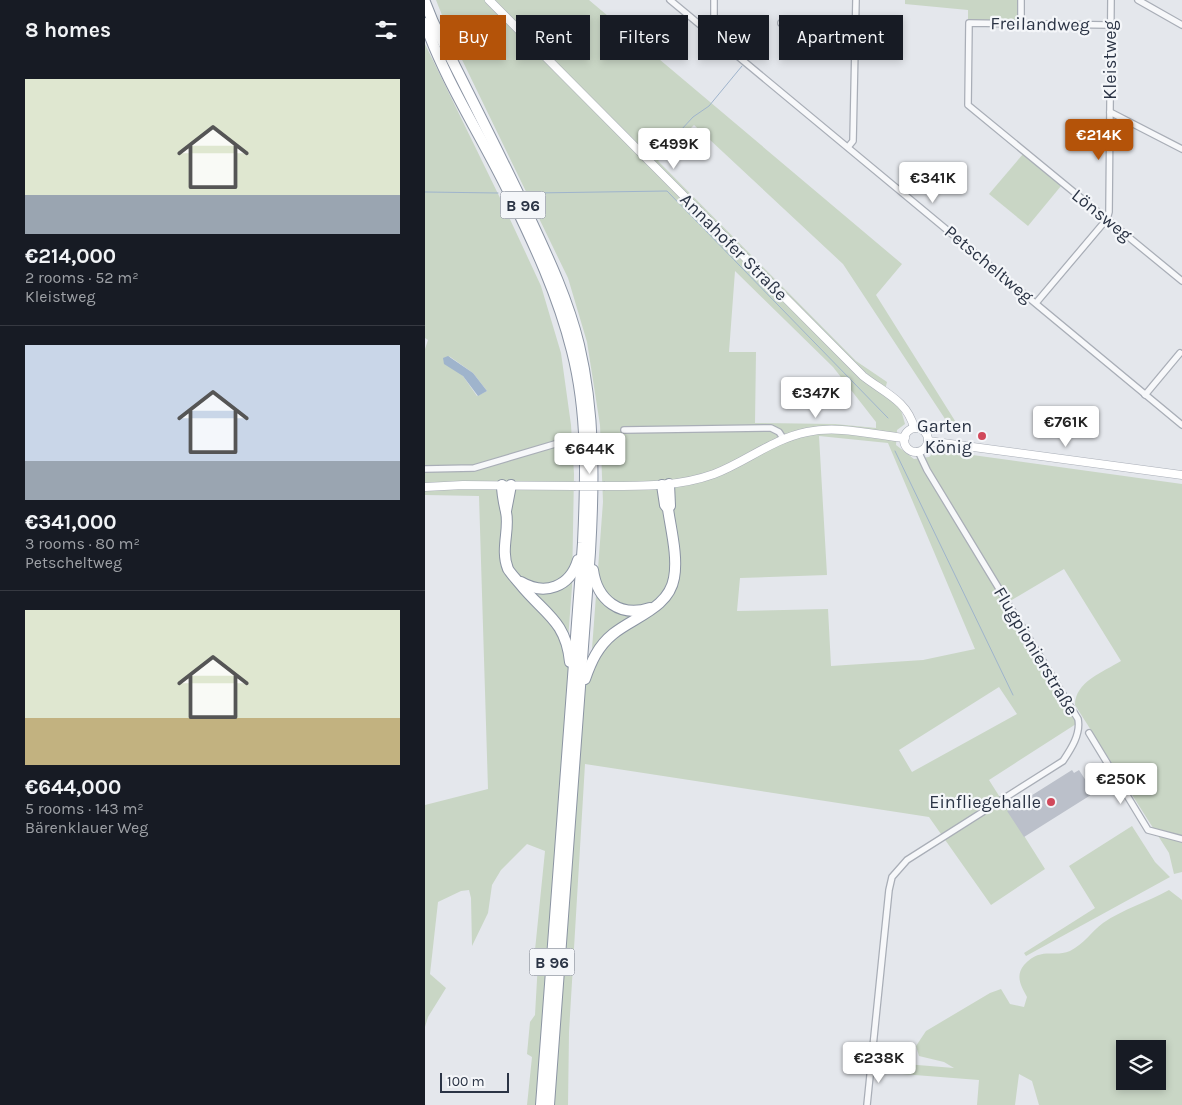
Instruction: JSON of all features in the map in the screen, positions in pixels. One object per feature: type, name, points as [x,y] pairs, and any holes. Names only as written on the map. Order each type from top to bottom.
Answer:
[{"type":"highway","name":"B 96","points":[[425,2],[558,280],[579,345],[590,418],[593,460],[590,552],[549,1105]]},
{"type":"highway","name":"B 96","points":[[425,23],[447,72],[509,192],[551,284],[569,341],[583,418],[585,495],[583,542],[541,1105]]},
{"type":"highway","points":[[506,485],[505,555],[509,571],[525,591],[549,613],[563,634],[569,656],[573,688]]},
{"type":"highway","points":[[579,700],[592,660],[602,646],[614,633],[665,598],[674,578],[675,565],[668,509],[670,504],[666,485]]},
{"type":"highway","points":[[514,576],[533,588],[546,590],[556,587],[566,581],[573,573],[583,542]]},
{"type":"highway","points":[[590,552],[596,585],[609,603],[626,611],[645,610],[655,606]]},
{"type":"street","name":"Annahofer Straße","points":[[489,0],[863,376],[897,400],[905,408],[914,428]]},
{"type":"street","name":"Petscheltweg","points":[[670,0],[698,23]]},
{"type":"street","points":[[714,0],[714,15]]},
{"type":"street","points":[[855,0],[855,15]]},
{"type":"street","points":[[1021,0],[1021,23]]},
{"type":"street","name":"Kleistweg","points":[[1107,219],[1109,212],[1111,0]]},
{"type":"street","points":[[1138,0],[1182,25]]},
{"type":"street","name":"Freilandweg","points":[[969,23],[1110,25]]},
{"type":"street","name":"Lönsweg","points":[[969,23],[968,105],[1182,281]]},
{"type":"street","name":"Petscheltweg","points":[[743,60],[1182,425]]},
{"type":"street","points":[[848,147],[853,141],[854,60]]},
{"type":"street","points":[[1110,112],[1182,150]]},
{"type":"street","points":[[1036,303],[1107,219]]},
{"type":"street","points":[[1145,395],[1180,354]]},
{"type":"street","points":[[624,430],[771,428],[779,432],[783,438]]},
{"type":"street","points":[[914,428],[924,431],[928,442],[924,448],[918,451],[908,448],[905,438],[907,432],[914,428]]},
{"type":"street","points":[[425,487],[666,485],[713,474],[734,465],[783,438],[808,431],[831,430],[905,438]]},
{"type":"street","points":[[928,442],[1182,475]]},
{"type":"street","points":[[425,468],[474,468],[555,444]]},
{"type":"street","name":"Flugpionierstraße","points":[[867,1105],[892,877],[907,860],[1063,761],[1071,748],[1079,725],[1078,720],[927,470],[918,451]]},
{"type":"street","points":[[1089,733],[1148,830],[1182,839]]},
{"type":"green space","points":[[436,0],[589,0],[607,15],[600,15],[600,60],[660,60],[902,264],[876,295],[962,432],[953,431],[843,264],[694,125],[658,161],[856,361],[887,382],[884,394],[901,410],[905,424],[897,430],[896,445],[914,459],[929,457],[936,450],[1182,484],[1182,872],[1174,874],[1169,853],[1075,705],[1076,697],[1085,684],[1121,661],[1064,569],[1005,604],[1074,715],[1076,724],[989,780],[1045,869],[991,905],[929,817],[585,764],[569,1032],[568,1105],[527,1105],[532,1057],[527,1054],[530,1022],[535,1015],[538,962],[534,960],[545,851],[527,844],[501,870],[492,885],[488,913],[472,946],[471,898],[469,890],[461,891],[438,902],[430,974],[446,988],[428,1017],[425,1027],[425,805],[488,789],[479,496],[425,495],[425,349],[428,340],[425,338],[425,44],[541,286],[561,353],[571,425],[574,474],[572,587],[566,666],[593,669],[592,649],[603,502],[600,425],[587,342],[568,278],[462,60],[506,60],[506,15],[442,15]],"holes":[[[735,271],[833,367],[876,422],[876,428],[835,424],[755,423],[756,352],[729,352]],[[449,356],[473,373],[487,391],[477,396]],[[819,436],[888,443],[975,649],[923,660],[831,666],[828,609],[737,611],[740,578],[827,575]],[[999,687],[1017,714],[912,772],[899,750]]]},
{"type":"green space","points":[[905,0],[1019,0],[1018,21],[968,21],[968,10],[905,4]]},
{"type":"green space","points":[[1023,154],[1061,186],[1028,226],[989,194]]},
{"type":"green space","points":[[1132,826],[1155,862],[1170,877],[1026,956],[1024,953],[1095,908],[1069,866]]},
{"type":"green space","points":[[1169,890],[1182,900],[1182,1105],[1039,1105],[1032,1081],[1019,1074],[1015,1105],[977,1105],[979,1080],[876,1072],[881,1062],[954,1068],[944,1062],[919,1056],[916,1046],[926,1031],[990,993],[1001,989],[1010,1004],[1024,1007],[1027,997],[1019,977],[1021,969],[1030,959],[1042,954],[1070,951],[1080,945],[1099,926]]},
{"type":"water","points":[[448,356],[473,373],[487,391],[478,396],[463,376],[444,364],[443,358]]},
{"type":"building","name":"Einfliegehalle","points":[[1072,770],[1074,773],[1079,770],[1094,793],[1024,837],[1007,811]]},
{"type":"waterway","points":[[657,156],[693,117],[709,106],[742,66]]},
{"type":"waterway","points":[[535,193],[667,191],[888,418]]},
{"type":"waterway","points":[[425,192],[498,193]]},
{"type":"waterway","points":[[895,451],[1013,695]]},
{"type":"place","name":"Garten König","points":[[982,436]]},
{"type":"place","name":"Einfliegehalle","points":[[1051,802]]}]
